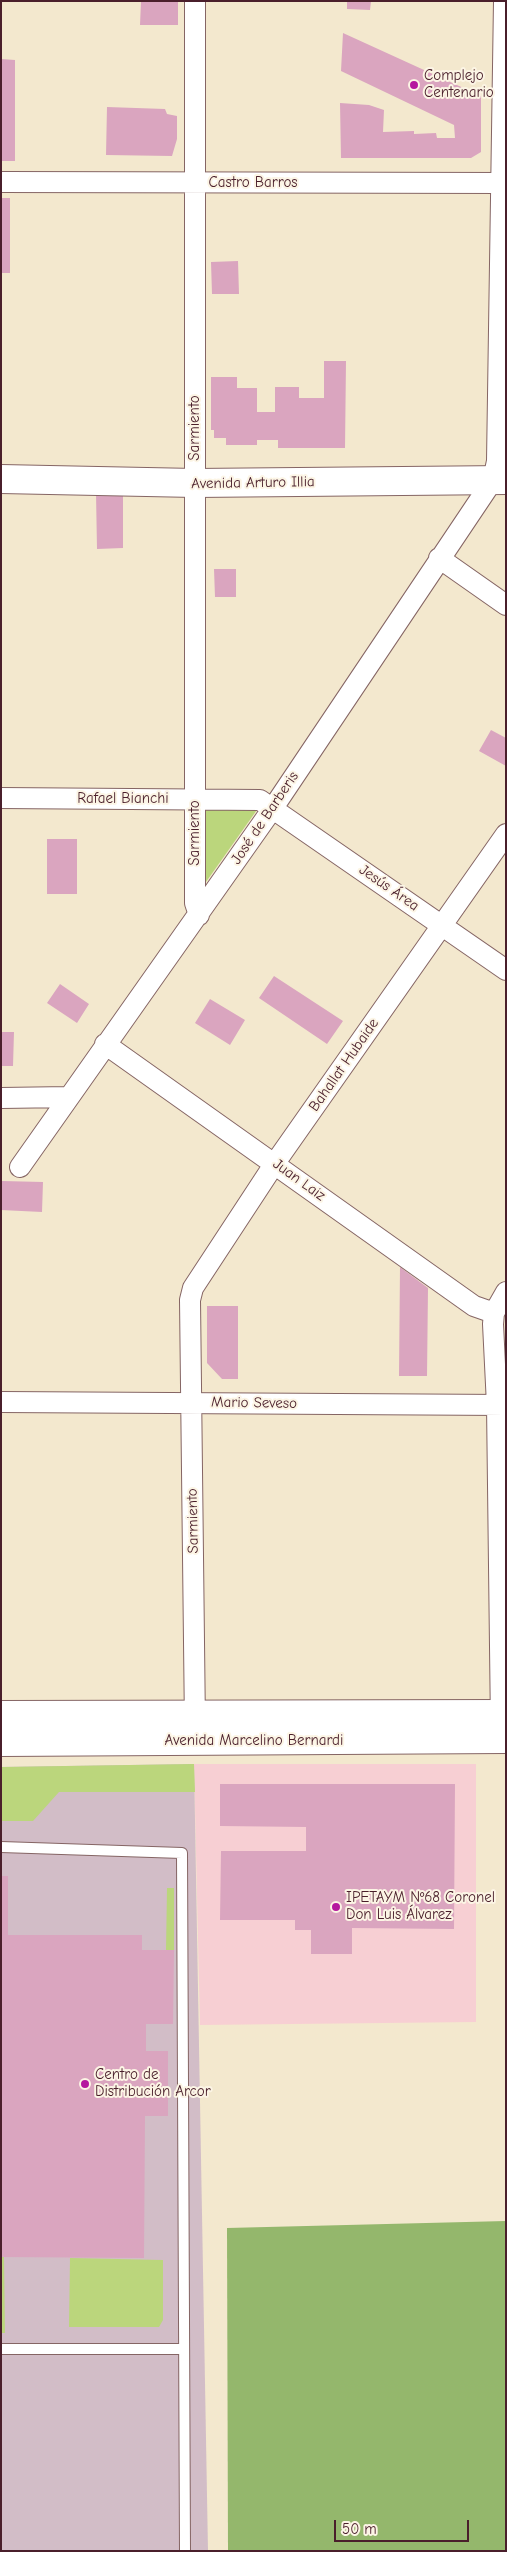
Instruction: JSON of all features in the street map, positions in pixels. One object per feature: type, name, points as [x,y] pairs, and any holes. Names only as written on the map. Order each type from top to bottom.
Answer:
[{"type":"main road","name":"Avenida Arturo Illia","points":[[1,479],[195,484],[498,474]]},
{"type":"main road","name":"Avenida Marcelino Bernardi","points":[[1,1715],[195,1715],[503,1727]]},
{"type":"main road","name":"Avenida Marcelino Bernardi","points":[[1,1742],[194,1742],[503,1727]]},
{"type":"street","name":"Sarmiento","points":[[195,1],[195,903],[199,914]]},
{"type":"street","points":[[498,474],[504,183],[504,1]]},
{"type":"street","name":"Castro Barros","points":[[1,182],[195,184],[504,183]]},
{"type":"street","name":"José de Barberis","points":[[20,1167],[105,1044],[199,914],[439,558],[498,474]]},
{"type":"street","points":[[439,558],[506,605]]},
{"type":"street","name":"Rafael Bianchi","points":[[1,798],[253,799],[272,808]]},
{"type":"street","name":"Jesús Área","points":[[272,808],[506,970]]},
{"type":"street","name":"Bahallat Hubaide","points":[[190,1300],[193,1288],[276,1164],[506,834]]},
{"type":"street","name":"Juan Laiz","points":[[105,1044],[474,1306],[494,1313]]},
{"type":"street","points":[[1,1098],[69,1097]]},
{"type":"street","points":[[503,1727],[501,1405],[494,1313],[506,1292]]},
{"type":"street","name":"Sarmiento","points":[[190,1300],[194,1742]]},
{"type":"street","name":"Mario Seveso","points":[[1,1402],[501,1405]]},
{"type":"lane","points":[[1,1847],[182,1853],[185,2551]]},
{"type":"lane","points":[[1,2348],[184,2349]]},
{"type":"shaded area","name":"IPETAYM Nº68 Coronel Don Luis Álvarez","points":[[194,1764],[476,1764],[476,2022],[200,2025]]},
{"type":"shaded area","points":[[194,1764],[208,2551],[1,2551],[1,1767]]},
{"type":"green space","points":[[199,803],[259,807],[201,889]]},
{"type":"green space","points":[[194,1764],[195,1792],[59,1792],[33,1821],[1,1821],[1,1767]]},
{"type":"green space","points":[[167,1888],[174,1888],[174,1950],[166,1950]]},
{"type":"green space","points":[[506,2221],[506,2551],[228,2551],[227,2228]]},
{"type":"green space","points":[[1,2257],[4,2257],[5,2333],[1,2333]]},
{"type":"green space","points":[[70,2258],[163,2260],[163,2320],[159,2327],[69,2327]]},
{"type":"building","points":[[141,1],[178,1],[178,25],[140,25]]},
{"type":"building","points":[[347,1],[371,1],[370,10],[347,9]]},
{"type":"building","name":"Complejo Centenario","points":[[343,33],[481,96],[481,152],[471,158],[341,158],[340,103],[369,105],[384,110],[383,132],[414,131],[414,134],[436,133],[437,138],[455,138],[454,125],[341,71]]},
{"type":"building","points":[[1,59],[15,60],[15,161],[1,161]]},
{"type":"building","points":[[107,107],[165,109],[167,114],[177,116],[177,139],[172,156],[106,155]]},
{"type":"building","points":[[1,198],[10,198],[10,273],[1,273]]},
{"type":"building","points":[[238,261],[239,294],[212,294],[211,262]]},
{"type":"building","points":[[324,361],[346,361],[345,448],[278,448],[278,440],[257,440],[257,445],[226,445],[226,438],[214,438],[214,430],[211,430],[211,377],[237,377],[237,388],[257,388],[257,412],[275,412],[275,387],[299,387],[299,398],[324,398]]},
{"type":"building","points":[[96,493],[123,493],[123,548],[97,549]]},
{"type":"building","points":[[214,569],[236,569],[236,597],[215,597]]},
{"type":"building","points":[[491,730],[506,738],[506,766],[479,751]]},
{"type":"building","points":[[47,839],[77,839],[77,894],[47,894]]},
{"type":"building","points":[[274,976],[343,1021],[327,1044],[259,998]]},
{"type":"building","points":[[60,984],[89,1004],[77,1023],[47,1003]]},
{"type":"building","points":[[210,999],[245,1020],[230,1045],[195,1023]]},
{"type":"building","points":[[1,1032],[14,1032],[13,1066],[1,1066]]},
{"type":"building","points":[[2,1181],[43,1182],[42,1212],[1,1210]]},
{"type":"building","points":[[400,1267],[428,1288],[427,1376],[399,1376]]},
{"type":"building","points":[[207,1306],[238,1306],[238,1379],[222,1379],[207,1363]]},
{"type":"building","points":[[220,1784],[455,1784],[454,1929],[352,1928],[352,1954],[311,1954],[311,1930],[295,1930],[295,1920],[220,1920],[221,1851],[306,1851],[306,1827],[220,1826]]},
{"type":"building","name":"Centro de Distribución Arcor","points":[[1,1876],[8,1876],[8,1935],[142,1935],[142,1950],[174,1950],[173,2024],[146,2024],[146,2051],[168,2051],[168,2116],[145,2116],[144,2258],[1,2257]]},
{"type":"place","name":"Complejo Centenario","points":[[414,85]]},
{"type":"place","name":"IPETAYM Nº68 Coronel Don Luis Álvarez","points":[[336,1907]]},
{"type":"place","name":"Centro de Distribución Arcor","points":[[85,2084]]}]
